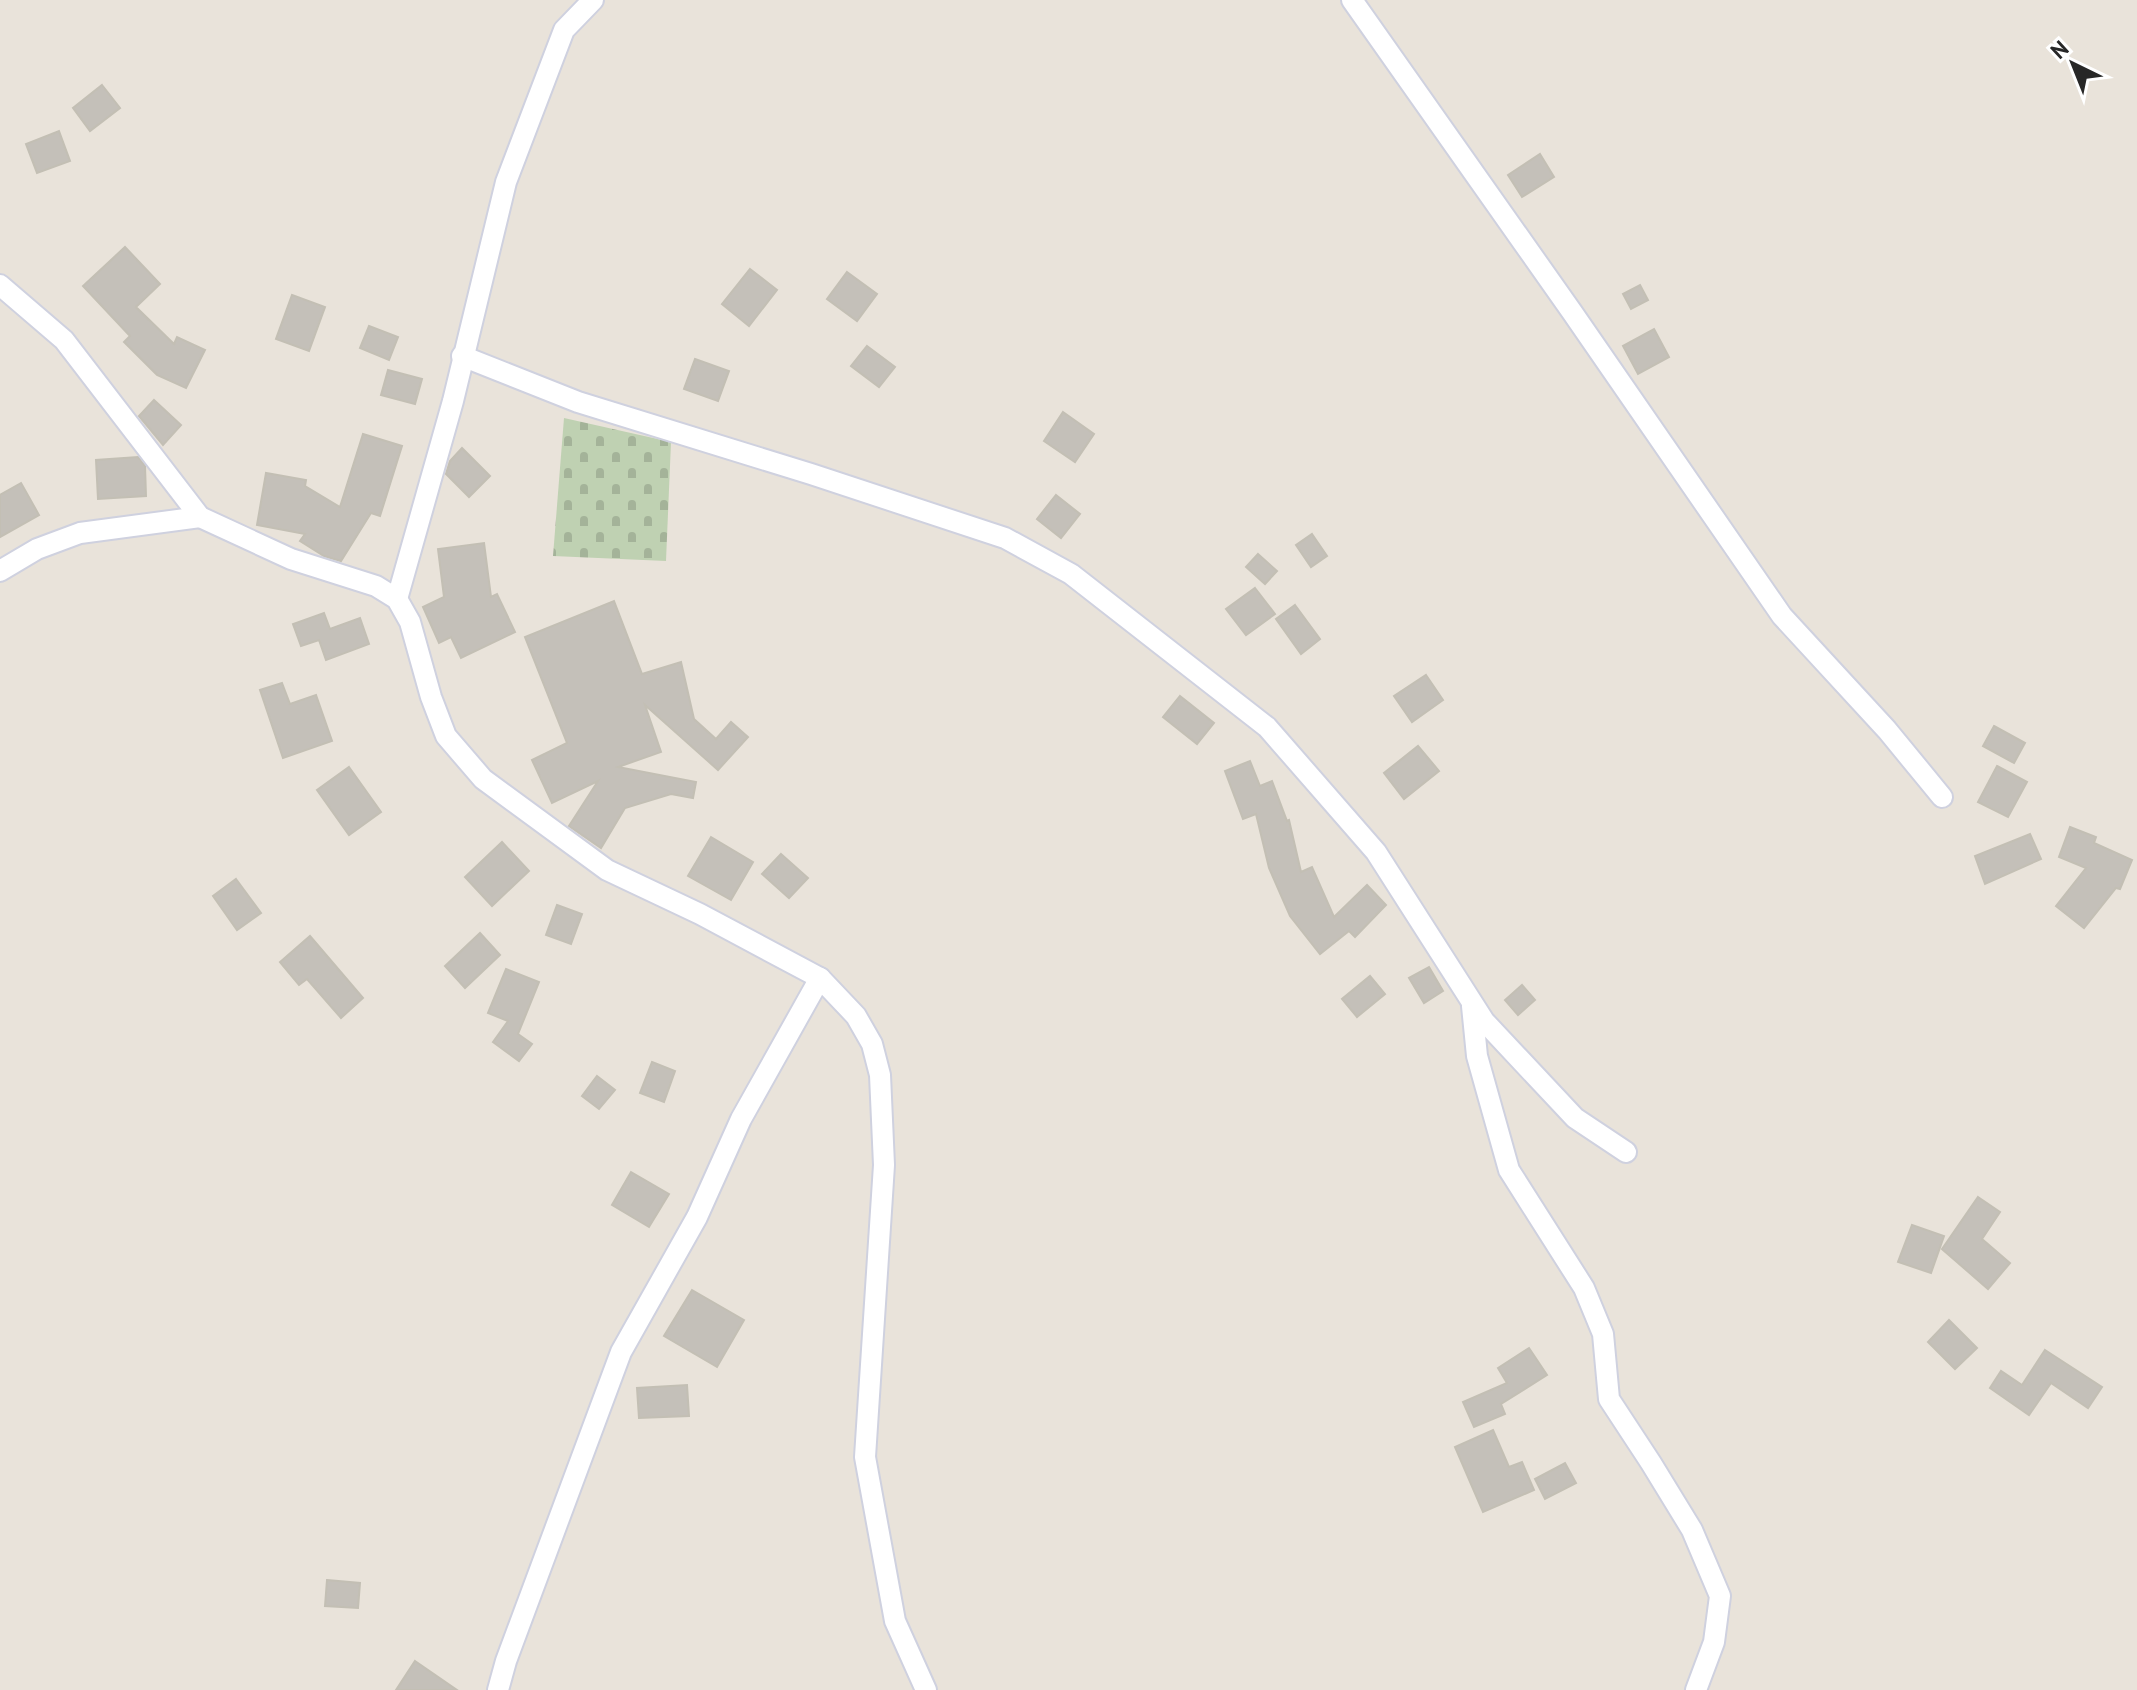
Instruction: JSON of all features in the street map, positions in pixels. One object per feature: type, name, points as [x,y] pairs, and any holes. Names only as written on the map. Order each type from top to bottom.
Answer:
[{"type":"street","points":[[397,599],[453,401],[506,182],[564,30],[593,0]]},
{"type":"street","points":[[1352,0],[1782,616],[1887,730],[1942,797]]},
{"type":"street","points":[[0,285],[64,340],[200,517],[291,559],[376,586],[397,599],[410,622],[431,697],[446,736],[483,779],[607,870],[700,914],[820,978],[856,1016],[872,1044],[880,1075],[884,1165],[865,1457],[895,1621],[926,1690]]},
{"type":"street","points":[[462,356],[578,402],[1005,538],[1071,574],[1267,727],[1376,852],[1484,1021],[1575,1118],[1626,1152]]},
{"type":"street","points":[[0,571],[37,549],[80,533],[200,517]]},
{"type":"street","points":[[498,1690],[621,1352],[697,1217],[741,1119],[820,978]]},
{"type":"street","points":[[1471,1002],[1477,1056],[1509,1170],[1584,1288],[1603,1334],[1609,1399],[1692,1530],[1720,1596],[1714,1642],[1696,1690]]},
{"type":"green space","points":[[564,418],[671,442],[666,561],[553,556]]},
{"type":"building","points":[[102,85],[120,108],[90,131],[73,108]]},
{"type":"building","points":[[59,131],[70,161],[37,173],[26,144]]},
{"type":"building","points":[[1540,154],[1554,177],[1522,197],[1508,175]]},
{"type":"building","points":[[125,247],[160,284],[136,307],[174,344],[177,337],[205,350],[186,388],[157,375],[124,342],[130,336],[83,286]]},
{"type":"building","points":[[750,269],[777,290],[749,326],[722,304]]},
{"type":"building","points":[[847,272],[877,294],[857,321],[827,299]]},
{"type":"building","points":[[1640,285],[1648,300],[1631,309],[1623,294]]},
{"type":"building","points":[[292,295],[325,307],[309,351],[276,339]]},
{"type":"building","points":[[369,326],[398,337],[389,360],[360,348]]},
{"type":"building","points":[[1654,329],[1669,357],[1638,374],[1623,346]]},
{"type":"building","points":[[867,346],[895,367],[879,387],[851,366]]},
{"type":"building","points":[[695,359],[729,371],[718,401],[684,389]]},
{"type":"building","points":[[388,370],[422,379],[415,404],[381,395]]},
{"type":"building","points":[[154,400],[181,425],[163,445],[139,416]]},
{"type":"building","points":[[1063,412],[1094,434],[1075,462],[1044,441]]},
{"type":"building","points":[[363,434],[402,446],[380,516],[371,513],[341,561],[324,556],[300,541],[305,534],[257,525],[266,473],[306,480],[305,486],[340,507]]},
{"type":"building","points":[[462,448],[490,476],[469,497],[446,474],[450,461]]},
{"type":"building","points":[[138,457],[145,466],[146,496],[98,499],[96,460]]},
{"type":"building","points":[[21,483],[39,515],[0,537],[0,495]]},
{"type":"building","points":[[1056,495],[1080,514],[1061,538],[1037,519]]},
{"type":"building","points":[[1312,534],[1327,556],[1311,567],[1296,545]]},
{"type":"building","points":[[484,543],[491,597],[497,594],[515,632],[461,658],[451,637],[439,643],[423,607],[444,597],[438,549]]},
{"type":"building","points":[[1258,554],[1277,571],[1265,584],[1246,567]]},
{"type":"building","points":[[1255,588],[1275,614],[1246,635],[1226,609]]},
{"type":"building","points":[[614,601],[642,674],[681,662],[694,719],[716,739],[731,722],[748,737],[718,770],[645,705],[661,752],[618,767],[696,782],[693,798],[671,794],[625,808],[601,848],[569,826],[598,781],[552,803],[532,760],[567,743],[525,637]]},
{"type":"building","points":[[1295,605],[1320,639],[1301,654],[1276,619]]},
{"type":"building","points":[[324,613],[330,629],[360,618],[369,644],[326,660],[319,640],[301,646],[293,624]]},
{"type":"building","points":[[1426,675],[1443,700],[1412,722],[1394,696]]},
{"type":"building","points":[[282,683],[290,704],[316,695],[332,741],[283,758],[260,690]]},
{"type":"building","points":[[1180,696],[1214,723],[1197,744],[1163,717]]},
{"type":"building","points":[[1994,726],[2025,743],[2014,763],[1983,746]]},
{"type":"building","points":[[1418,746],[1439,771],[1404,799],[1384,773]]},
{"type":"building","points":[[1250,761],[1260,786],[1272,781],[1289,820],[1301,872],[1312,867],[1334,917],[1367,885],[1386,905],[1355,937],[1349,931],[1320,954],[1290,916],[1269,868],[1256,814],[1243,819],[1225,771]]},
{"type":"building","points":[[1997,766],[2027,782],[2008,817],[1978,802]]},
{"type":"building","points":[[349,767],[381,812],[349,835],[317,790]]},
{"type":"building","points":[[2070,827],[2096,837],[2094,843],[2132,860],[2120,889],[2116,888],[2084,928],[2056,906],[2086,868],[2059,857]]},
{"type":"building","points":[[2030,834],[2041,859],[1985,884],[1975,856]]},
{"type":"building","points":[[711,837],[753,862],[731,900],[688,876]]},
{"type":"building","points":[[502,842],[529,871],[492,906],[465,877]]},
{"type":"building","points":[[781,854],[808,878],[789,898],[762,874]]},
{"type":"building","points":[[236,879],[261,913],[237,930],[213,896]]},
{"type":"building","points":[[557,905],[582,914],[571,944],[546,935]]},
{"type":"building","points":[[480,933],[500,955],[465,988],[445,966]]},
{"type":"building","points":[[310,936],[363,998],[341,1018],[307,979],[299,985],[280,962]]},
{"type":"building","points":[[1429,967],[1443,991],[1424,1003],[1409,978]]},
{"type":"building","points":[[506,969],[539,982],[518,1034],[532,1044],[519,1061],[493,1042],[508,1021],[488,1013]]},
{"type":"building","points":[[1370,976],[1385,994],[1357,1017],[1342,999]]},
{"type":"building","points":[[1522,985],[1535,1000],[1518,1015],[1505,1000]]},
{"type":"building","points":[[652,1062],[675,1071],[664,1102],[640,1093]]},
{"type":"building","points":[[597,1076],[615,1090],[599,1109],[582,1096]]},
{"type":"building","points":[[631,1172],[669,1194],[649,1227],[612,1205]]},
{"type":"building","points":[[1978,1197],[2000,1212],[1982,1239],[2010,1263],[1988,1289],[1942,1249]]},
{"type":"building","points":[[1912,1225],[1944,1236],[1931,1273],[1898,1262]]},
{"type":"building","points":[[692,1290],[744,1320],[717,1367],[664,1336]]},
{"type":"building","points":[[1949,1320],[1977,1348],[1955,1369],[1928,1342]]},
{"type":"building","points":[[1529,1348],[1547,1375],[1501,1404],[1505,1414],[1474,1427],[1463,1402],[1507,1383],[1498,1368]]},
{"type":"building","points":[[2045,1350],[2102,1387],[2088,1408],[2051,1383],[2029,1415],[1990,1388],[2001,1371],[2022,1385]]},
{"type":"building","points":[[687,1385],[689,1416],[639,1418],[637,1388]]},
{"type":"building","points":[[1493,1430],[1509,1467],[1522,1462],[1534,1490],[1483,1512],[1455,1447]]},
{"type":"building","points":[[1565,1463],[1576,1483],[1545,1499],[1535,1479]]},
{"type":"building","points":[[327,1580],[360,1583],[358,1608],[325,1606]]},
{"type":"building","points":[[415,1661],[457,1690],[396,1690]]}]
